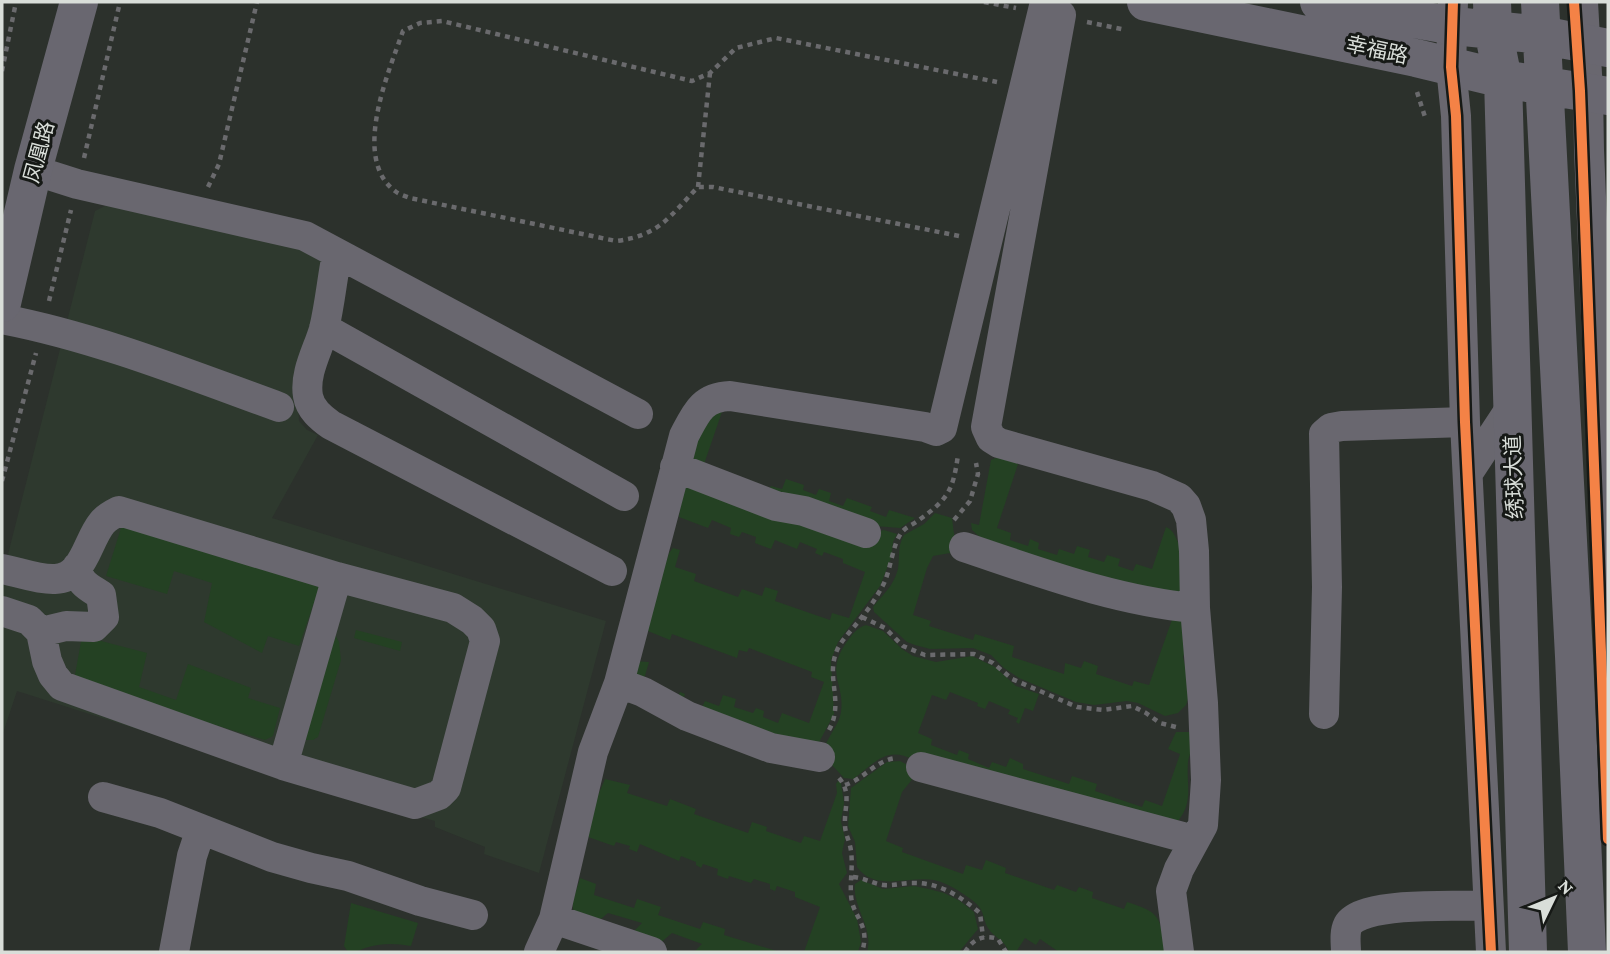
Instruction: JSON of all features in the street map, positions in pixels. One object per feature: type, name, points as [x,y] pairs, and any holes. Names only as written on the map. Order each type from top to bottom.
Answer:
[{"type":"main road","name":"凤凰路","points":[[2,204],[54,2]]},
{"type":"main road","name":"凤凰路","points":[[2,303],[33,170],[79,2]]},
{"type":"main road","name":"幸福路","points":[[1319,2],[1453,14],[1540,18],[1597,46]]},
{"type":"main road","name":"幸福路","points":[[1137,16],[1451,66],[1503,79],[1598,94]]},
{"type":"main road","name":"绣球大道","points":[[1492,16],[1503,79],[1528,952]]},
{"type":"main road","points":[[1540,18],[1587,952]]},
{"type":"street","points":[[1583,2],[1597,46],[1608,600]]},
{"type":"street","points":[[539,952],[554,919],[593,752],[620,683],[675,467],[684,436],[695,414],[704,404],[717,397],[730,396],[925,427],[936,431],[942,428],[1025,88],[1056,7]]},
{"type":"street","points":[[1056,7],[986,427],[991,438],[999,443],[1152,486],[1179,498],[1186,506],[1191,520],[1206,780],[1203,825],[1179,869],[1171,891],[1179,952]]},
{"type":"street","points":[[1453,14],[1451,66],[1456,116],[1465,422],[1490,931]]},
{"type":"street","points":[[33,170],[77,184],[305,236],[638,414]]},
{"type":"street","points":[[337,254],[324,328],[309,375],[308,397],[312,407],[331,425],[612,572]]},
{"type":"street","points":[[2,319],[43,327],[279,407]]},
{"type":"street","points":[[324,328],[624,496]]},
{"type":"street","points":[[1468,473],[1512,406]]},
{"type":"street","points":[[1324,714],[1327,587],[1324,434],[1331,428],[1342,426],[1465,422]]},
{"type":"street","points":[[1566,501],[1604,460]]},
{"type":"street","points":[[675,467],[776,506],[804,510],[866,533]]},
{"type":"street","points":[[2,569],[43,579],[68,576],[86,555],[100,525],[119,510],[337,577],[453,608],[481,629],[485,641],[446,788],[439,795],[415,804],[282,765],[62,686],[47,661],[41,632],[29,620],[2,611]]},
{"type":"street","points":[[964,547],[1055,577],[1157,605],[1195,608]]},
{"type":"street","points":[[41,632],[66,626],[94,627],[104,617],[101,595],[85,587],[79,579],[77,567]]},
{"type":"street","points":[[282,765],[337,577]]},
{"type":"street","points":[[620,683],[687,716],[771,748],[820,757]]},
{"type":"street","points":[[921,767],[1194,841]]},
{"type":"street","points":[[103,797],[160,813],[272,857],[348,876],[420,901],[473,915]]},
{"type":"street","points":[[174,952],[192,856],[201,829]]},
{"type":"street","points":[[1490,931],[1526,881]]},
{"type":"street","points":[[1346,952],[1345,937],[1349,924],[1357,916],[1399,907],[1490,931]]},
{"type":"street","points":[[554,919],[652,952]]},
{"type":"path","points":[[2,71],[16,2]]},
{"type":"path","points":[[2,481],[43,327],[120,2]]},
{"type":"path","points":[[204,212],[209,182],[219,164],[257,2]]},
{"type":"path","points":[[1056,7],[1137,16]]},
{"type":"path","points":[[710,73],[698,187],[670,219],[637,239],[616,241],[410,198],[395,192],[381,175],[373,142],[379,102],[403,30],[420,23],[442,21],[692,81],[710,73],[736,48],[776,38],[1025,88]]},
{"type":"path","points":[[1416,91],[1426,126]]},
{"type":"path","points":[[698,187],[713,187],[988,242]]},
{"type":"path","points":[[862,952],[865,931],[851,896],[853,877],[851,849],[845,824],[845,785],[820,757],[821,741],[835,718],[836,698],[832,664],[839,646],[883,585],[902,531],[940,506],[947,497],[954,480],[958,455]]},
{"type":"path","points":[[964,547],[958,537],[954,518],[970,501],[978,474],[976,461]]},
{"type":"path","points":[[862,617],[885,628],[904,646],[925,655],[974,654],[993,663],[1012,679],[1077,707],[1103,710],[1132,706],[1160,723],[1176,727],[1185,722],[1203,703]]},
{"type":"path","points":[[845,785],[855,782],[885,759],[899,757],[921,767]]},
{"type":"path","points":[[853,877],[883,885],[912,883],[948,889],[979,914],[983,937]]},
{"type":"path","points":[[965,952],[969,945],[983,937],[998,939],[1006,952]]},
{"type":"shaded area","points":[[107,205],[326,255],[298,404],[299,421],[307,430],[318,435],[272,518],[606,621],[539,873],[484,854],[485,847],[435,827],[435,821],[370,803],[17,691],[2,736],[2,578],[95,211]]},
{"type":"green space","points":[[716,404],[724,406],[703,467],[717,473],[717,476],[739,484],[743,478],[747,480],[746,484],[767,492],[771,486],[782,489],[786,479],[804,485],[803,490],[816,495],[819,489],[831,493],[829,501],[843,506],[847,498],[872,507],[870,511],[886,517],[889,510],[915,518],[900,528],[875,526],[864,529],[806,508],[777,504],[696,471],[688,462],[706,411]]},
{"type":"green space","points":[[1001,456],[1018,464],[997,528],[1011,533],[1010,540],[1028,546],[1030,539],[1039,543],[1038,549],[1057,555],[1059,549],[1074,554],[1077,546],[1090,550],[1088,557],[1104,562],[1107,555],[1120,559],[1118,566],[1133,571],[1136,564],[1152,569],[1166,527],[1172,531],[1183,549],[1184,594],[1163,596],[982,539],[972,530],[971,523],[979,525],[991,460]]},
{"type":"green space","points":[[692,477],[779,510],[807,514],[865,535],[884,530],[897,534],[880,586],[838,642],[831,660],[834,714],[815,750],[772,741],[716,721],[633,685],[625,678],[632,661],[649,662],[644,679],[657,683],[655,690],[677,699],[680,692],[685,694],[683,700],[702,707],[705,701],[719,706],[723,695],[736,699],[734,707],[753,713],[756,708],[764,711],[763,717],[778,723],[782,713],[809,723],[824,682],[811,677],[812,672],[749,648],[747,652],[739,650],[737,658],[672,634],[670,640],[643,629],[669,553],[673,548],[680,550],[675,567],[696,574],[694,581],[738,597],[742,589],[762,596],[765,587],[778,591],[775,601],[830,620],[832,613],[849,618],[865,572],[843,563],[843,559],[824,552],[822,556],[815,553],[817,549],[800,542],[797,549],[775,540],[771,549],[755,543],[756,537],[742,532],[739,537],[730,534],[731,528],[712,520],[708,528],[679,517],[683,491]]},
{"type":"green space","points":[[935,513],[952,518],[954,534],[961,547],[950,553],[933,556],[913,615],[931,621],[929,626],[973,640],[975,634],[1014,646],[1012,657],[1064,674],[1065,663],[1081,668],[1084,661],[1098,666],[1096,674],[1132,686],[1134,681],[1149,685],[1175,611],[1192,633],[1183,657],[1191,689],[1186,705],[1178,713],[1165,716],[1138,703],[1127,701],[1094,705],[1076,702],[1019,678],[991,655],[973,648],[930,649],[907,642],[874,612],[873,607],[894,581],[904,535],[924,524]]},
{"type":"green space","points":[[124,525],[316,581],[319,588],[299,646],[268,636],[262,653],[204,622],[212,583],[174,571],[167,594],[106,576]]},
{"type":"green space","points":[[866,625],[883,631],[913,656],[936,662],[972,656],[995,667],[1016,686],[1039,694],[1033,711],[1025,708],[1019,724],[1016,722],[1018,718],[1008,714],[1010,710],[989,701],[985,709],[977,706],[978,703],[950,692],[946,700],[932,695],[918,733],[932,739],[931,745],[957,755],[959,750],[969,754],[968,759],[989,768],[992,762],[1006,767],[1010,758],[1023,764],[1023,769],[1069,784],[1072,776],[1097,784],[1095,791],[1142,807],[1145,800],[1162,806],[1180,754],[1168,749],[1176,732],[1191,732],[1196,741],[1188,762],[1188,800],[1183,814],[1178,821],[895,755],[888,755],[874,762],[853,779],[844,778],[831,764],[825,747],[841,712],[837,663],[850,637]]},
{"type":"green space","points":[[332,629],[339,642],[341,660],[318,737],[303,740]]},
{"type":"green space","points":[[356,630],[402,642],[400,651],[354,638]]},
{"type":"green space","points":[[82,636],[147,653],[139,687],[176,700],[188,664],[251,688],[248,698],[280,708],[273,736],[265,740],[82,685],[75,675]]},
{"type":"green space","points":[[900,761],[919,771],[902,792],[886,841],[903,848],[902,852],[963,874],[966,865],[982,870],[986,860],[1006,868],[1005,873],[1054,890],[1057,885],[1076,892],[1079,887],[1093,892],[1092,898],[1124,909],[1127,902],[1139,906],[1157,918],[1166,952],[1059,952],[1040,939],[1036,945],[1025,938],[1016,952],[1009,952],[988,928],[978,905],[953,887],[934,880],[882,881],[864,875],[857,867],[855,842],[848,826],[851,788],[887,762]]},
{"type":"green space","points":[[605,779],[630,785],[627,793],[667,806],[670,799],[696,809],[694,814],[748,833],[752,822],[767,827],[766,831],[801,843],[804,836],[820,841],[837,793],[836,784],[838,781],[841,783],[844,803],[841,821],[845,839],[842,853],[847,873],[839,884],[857,919],[861,942],[858,952],[804,952],[820,907],[795,897],[795,892],[777,886],[775,891],[770,889],[770,884],[754,879],[751,883],[729,876],[728,879],[717,875],[718,869],[703,864],[701,868],[696,862],[681,856],[679,861],[640,844],[637,852],[629,849],[630,846],[616,842],[614,846],[588,837],[596,800]]},
{"type":"green space","points":[[580,878],[596,884],[594,895],[634,908],[637,899],[661,907],[658,915],[700,929],[703,922],[725,929],[724,935],[780,952],[694,952],[702,944],[672,933],[659,944],[630,935],[642,923],[608,913],[596,923],[574,913],[573,900]]},
{"type":"green space","points":[[861,880],[883,889],[914,886],[944,893],[974,912],[978,929],[959,952],[867,952],[868,934],[855,893],[855,884]]},
{"type":"green space","points":[[351,903],[418,923],[411,946],[382,944],[348,952],[344,946]]},
{"type":"cycle path","points":[[1453,2],[1451,67],[1456,116],[1465,422],[1491,952]]},
{"type":"cycle path","points":[[1574,2],[1580,91],[1608,839]]}]
